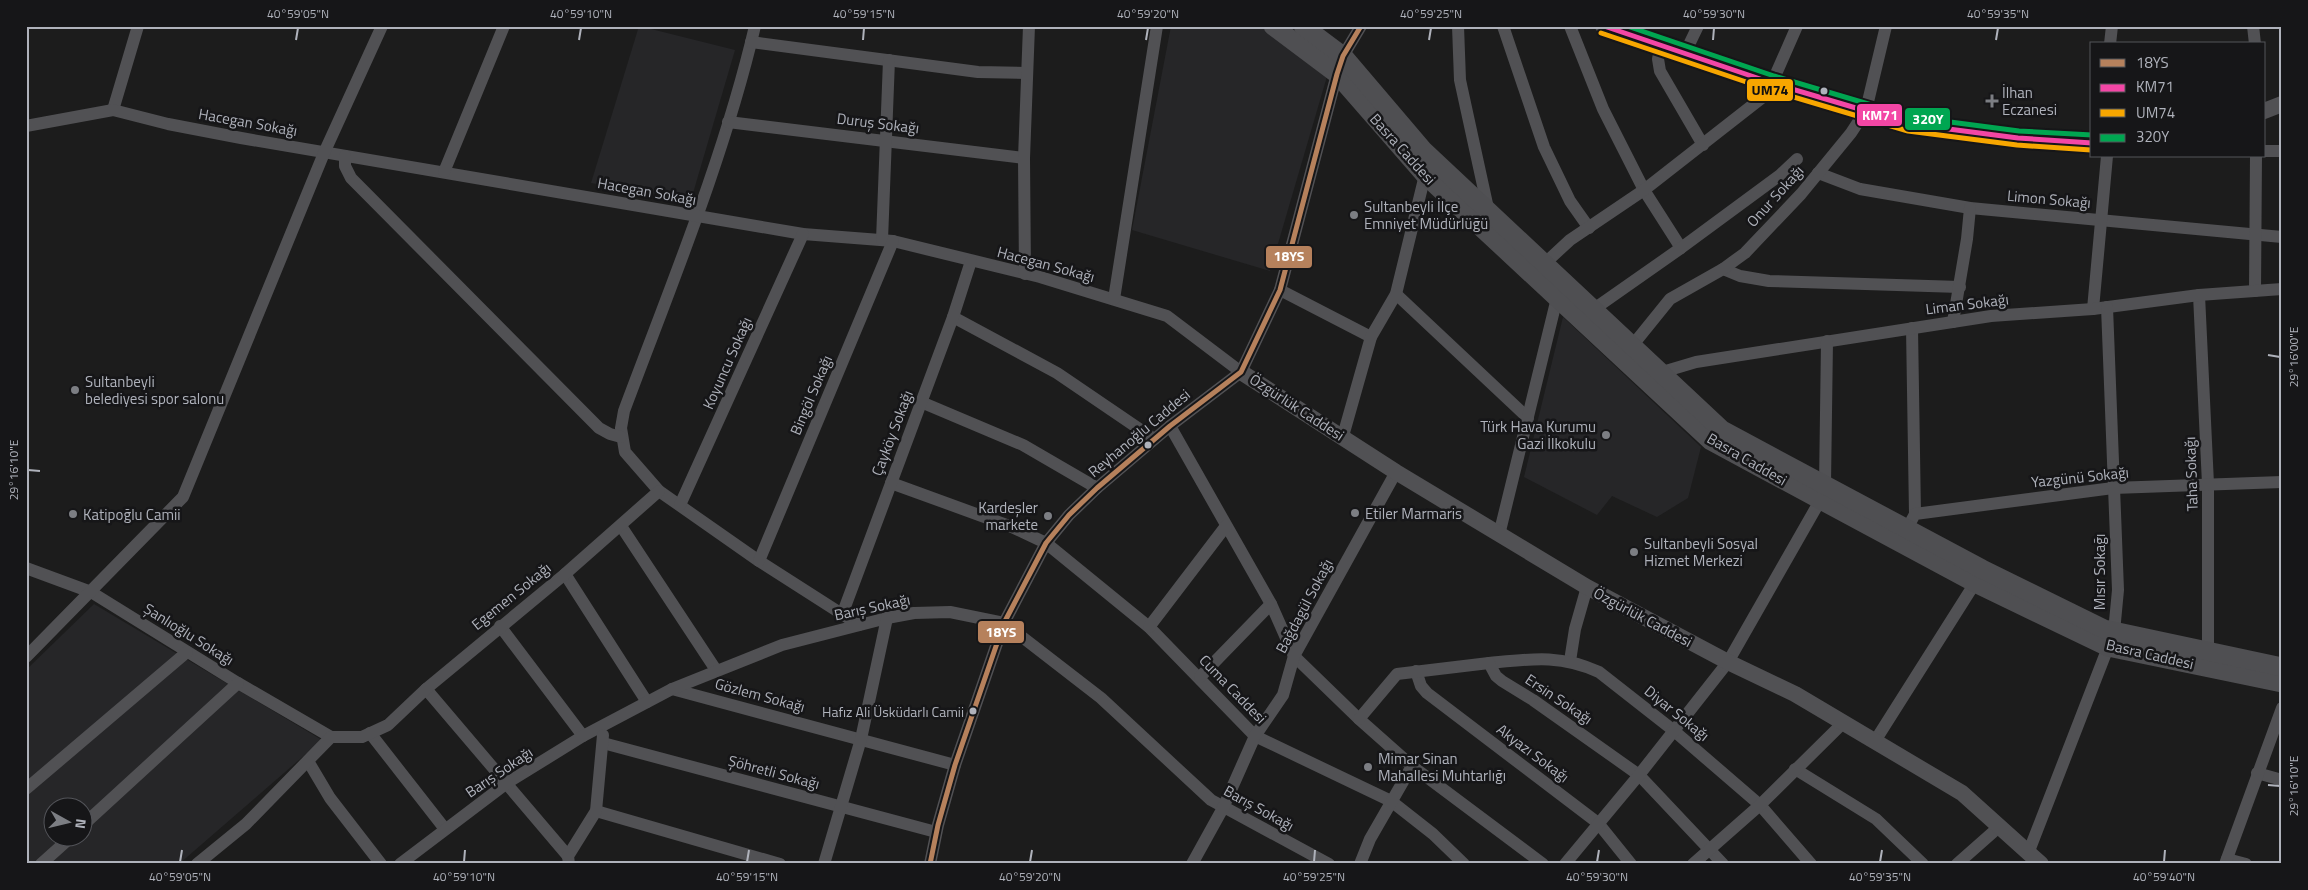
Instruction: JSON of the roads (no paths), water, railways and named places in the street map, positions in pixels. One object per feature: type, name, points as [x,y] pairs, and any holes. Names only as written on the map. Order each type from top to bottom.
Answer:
[{"type":"main road","name":"Basra Caddesi","points":[[1273,26],[1336,74],[1424,175],[1527,272],[1594,309],[1659,373],[1722,430],[1823,492]]},
{"type":"main road","name":"Basra Caddesi","points":[[1303,26],[1343,56],[1423,150],[1543,265],[1562,293],[1711,441],[1907,529],[2111,639],[2208,651],[2282,667]]},
{"type":"main road","name":"Basra Caddesi","points":[[1907,529],[1975,583],[2111,639],[2282,683]]},
{"type":"street","points":[[113,110],[138,26]]},
{"type":"street","points":[[26,657],[183,497],[324,153],[382,26]]},
{"type":"street","points":[[444,172],[504,26]]},
{"type":"street","points":[[755,26],[728,122],[697,216],[624,412],[621,437],[629,459],[659,491],[759,561],[859,625]]},
{"type":"street","points":[[1025,274],[1024,158],[1029,26]]},
{"type":"street","points":[[1114,299],[1157,26]]},
{"type":"street","name":"Reyhanoğlu Caddesi","points":[[930,864],[936,832],[955,765],[1004,622],[1046,543],[1069,515],[1096,488],[1170,426],[1241,372],[1280,290],[1336,74],[1343,56],[1360,26]]},
{"type":"street","points":[[1458,26],[1460,80],[1489,213]]},
{"type":"street","points":[[1503,26],[1544,147],[1570,202],[1589,228]]},
{"type":"street","points":[[1570,26],[1603,110],[1644,190],[1681,248]]},
{"type":"street","points":[[1603,26],[1621,29],[1660,45],[1772,83],[1910,124],[2018,138],[2090,142]]},
{"type":"street","points":[[1685,53],[1698,26]]},
{"type":"street","points":[[1543,265],[1570,240],[1644,190],[1763,97],[1772,83],[1797,26]]},
{"type":"street","name":"Onur Sokağı","points":[[1632,346],[1670,299],[1724,269],[1745,253],[1818,173],[1866,110],[1886,26]]},
{"type":"street","points":[[2110,42],[2112,26]]},
{"type":"street","points":[[2253,26],[2255,42]]},
{"type":"street","points":[[751,42],[978,72],[1027,73]]},
{"type":"street","points":[[1660,45],[1658,59],[1660,71],[1703,145]]},
{"type":"street","points":[[887,241],[884,140],[890,60]]},
{"type":"street","points":[[2266,110],[2282,104]]},
{"type":"street","name":"Hacegan Sokağı","points":[[26,126],[113,110],[168,124],[324,153],[803,234],[887,241],[1040,277],[1167,316],[1241,372]]},
{"type":"street","name":"Duruş Sokağı","points":[[728,122],[1024,158]]},
{"type":"street","points":[[2266,151],[2282,151]]},
{"type":"street","points":[[345,156],[347,172],[358,185],[599,428],[621,437]]},
{"type":"street","points":[[2093,309],[2107,158]]},
{"type":"street","points":[[2255,290],[2256,158]]},
{"type":"street","points":[[1594,309],[1681,248],[1780,174],[1797,159]]},
{"type":"street","name":"Limon Sokağı","points":[[1818,173],[1860,189],[1970,208],[2282,237]]},
{"type":"street","points":[[1342,436],[1371,337],[1396,294],[1424,175]]},
{"type":"street","points":[[1953,322],[1960,287],[1970,208]]},
{"type":"street","name":"Koyuncu Sokağı","points":[[680,505],[803,234]]},
{"type":"street","name":"Bingöl Sokağı","points":[[759,561],[887,241]]},
{"type":"street","name":"Çayköy Sokağı","points":[[842,615],[954,318],[970,261]]},
{"type":"street","points":[[1724,269],[1740,276],[1769,281],[1960,287]]},
{"type":"street","name":"Liman Sokağı","points":[[1659,373],[1696,362],[1991,316],[2093,309],[2199,295],[2282,289]]},
{"type":"street","points":[[1280,290],[1371,337]]},
{"type":"street","points":[[1499,535],[1562,293]]},
{"type":"street","points":[[1396,294],[1528,418]]},
{"type":"street","name":"Taha Sokağı","points":[[2199,295],[2208,484],[2208,651]]},
{"type":"street","name":"Mısır Sokağı","points":[[2029,851],[2111,639],[2118,590],[2107,307]]},
{"type":"street","points":[[954,318],[1058,373],[1154,439]]},
{"type":"street","points":[[1907,529],[1912,328]]},
{"type":"street","points":[[1564,864],[1639,775],[1728,662],[1823,492],[1827,341]]},
{"type":"street","name":"Özgürlük Caddesi","points":[[1241,372],[1396,472],[1587,587],[1728,662],[1795,694],[1962,792],[2042,864]]},
{"type":"street","points":[[921,402],[1023,445],[1096,488]]},
{"type":"street","points":[[1170,426],[1272,604],[1294,656],[1359,720],[1412,766],[1543,864]]},
{"type":"street","name":"Bağdagül Sokağı","points":[[1192,864],[1223,808],[1255,736],[1283,695],[1294,656],[1396,472]]},
{"type":"street","name":"Yazgünü Sokağı","points":[[1907,529],[2113,488],[2282,482]]},
{"type":"street","name":"Cuma Caddesi","points":[[891,483],[1012,527],[1046,543],[1149,627],[1200,677],[1255,736],[1391,801],[1433,834],[1464,864]]},
{"type":"street","name":"Egemen Sokağı","points":[[331,738],[362,737],[388,725],[426,689],[565,574],[659,491]]},
{"type":"street","points":[[621,526],[716,670]]},
{"type":"street","points":[[1149,627],[1226,526]]},
{"type":"street","name":"Şanlıoğlu Sokağı","points":[[26,568],[91,592],[331,738]]},
{"type":"street","points":[[565,574],[647,702]]},
{"type":"street","points":[[1875,741],[1975,583]]},
{"type":"street","points":[[1570,661],[1575,629],[1587,587]]},
{"type":"street","points":[[1200,677],[1272,604]]},
{"type":"street","name":"Barış Sokağı","points":[[400,864],[507,783],[583,736],[672,689],[782,645],[887,618],[914,613],[950,612],[1004,622],[1101,698],[1211,800],[1329,864]]},
{"type":"street","points":[[824,864],[861,739],[887,618]]},
{"type":"street","points":[[500,626],[583,736]]},
{"type":"street","points":[[26,789],[187,652]]},
{"type":"street","name":"Diyar Sokağı","points":[[1489,663],[1545,658],[1570,661],[1599,672],[1674,730],[1760,805],[1811,864]]},
{"type":"street","points":[[1359,720],[1392,678],[1403,672],[1489,663]]},
{"type":"street","name":"Ersin Sokağı","points":[[1489,663],[1496,676],[1502,681],[1533,700],[1639,775],[1710,848],[1723,864]]},
{"type":"street","name":"Akyazı Sokağı","points":[[1416,671],[1420,686],[1426,693],[1598,823],[1631,864]]},
{"type":"street","points":[[92,817],[238,683]]},
{"type":"street","points":[[426,689],[507,783],[568,860],[596,811],[603,725]]},
{"type":"street","name":"Gözlem Sokağı","points":[[672,689],[955,765]]},
{"type":"street","points":[[2246,864],[2226,861],[2282,708]]},
{"type":"street","points":[[1693,864],[1760,805],[1843,722]]},
{"type":"street","points":[[370,733],[445,829]]},
{"type":"street","points":[[197,864],[246,824],[331,738]]},
{"type":"street","name":"Şöhretli Sokağı","points":[[603,743],[936,832]]},
{"type":"street","points":[[308,761],[330,798],[381,864]]},
{"type":"street","points":[[1360,864],[1370,839],[1412,766]]},
{"type":"street","points":[[1795,769],[1876,819],[1923,864]]},
{"type":"street","points":[[2257,774],[2282,780]]},
{"type":"street","points":[[596,811],[780,864]]},
{"type":"street","points":[[1957,864],[2000,826]]},
{"type":"street","points":[[41,864],[59,848]]},
{"type":"place","name":"İlhan Eczanesi","points":[[1992,101]]},
{"type":"place","name":"Sultanbeyli İlçe Emniyet Müdürlüğü","points":[[1354,215]]},
{"type":"place","name":"Sultanbeyli belediyesi spor salonu","points":[[75,390]]},
{"type":"place","name":"Türk Hava Kurumu Gazi İlkokulu","points":[[1606,435]]},
{"type":"place","name":"Etiler Marmaris","points":[[1355,513]]},
{"type":"place","name":"Katipoğlu Camii","points":[[73,514]]},
{"type":"place","name":"Kardeşler markete","points":[[1048,516]]},
{"type":"place","name":"Sultanbeyli Sosyal Hizmet Merkezi","points":[[1634,552]]},
{"type":"place","name":"Hafız Ali Üsküdarlı Camii","points":[[973,711]]},
{"type":"place","name":"Mimar Sinan Mahallesi Muhtarlığı","points":[[1368,767]]}]
